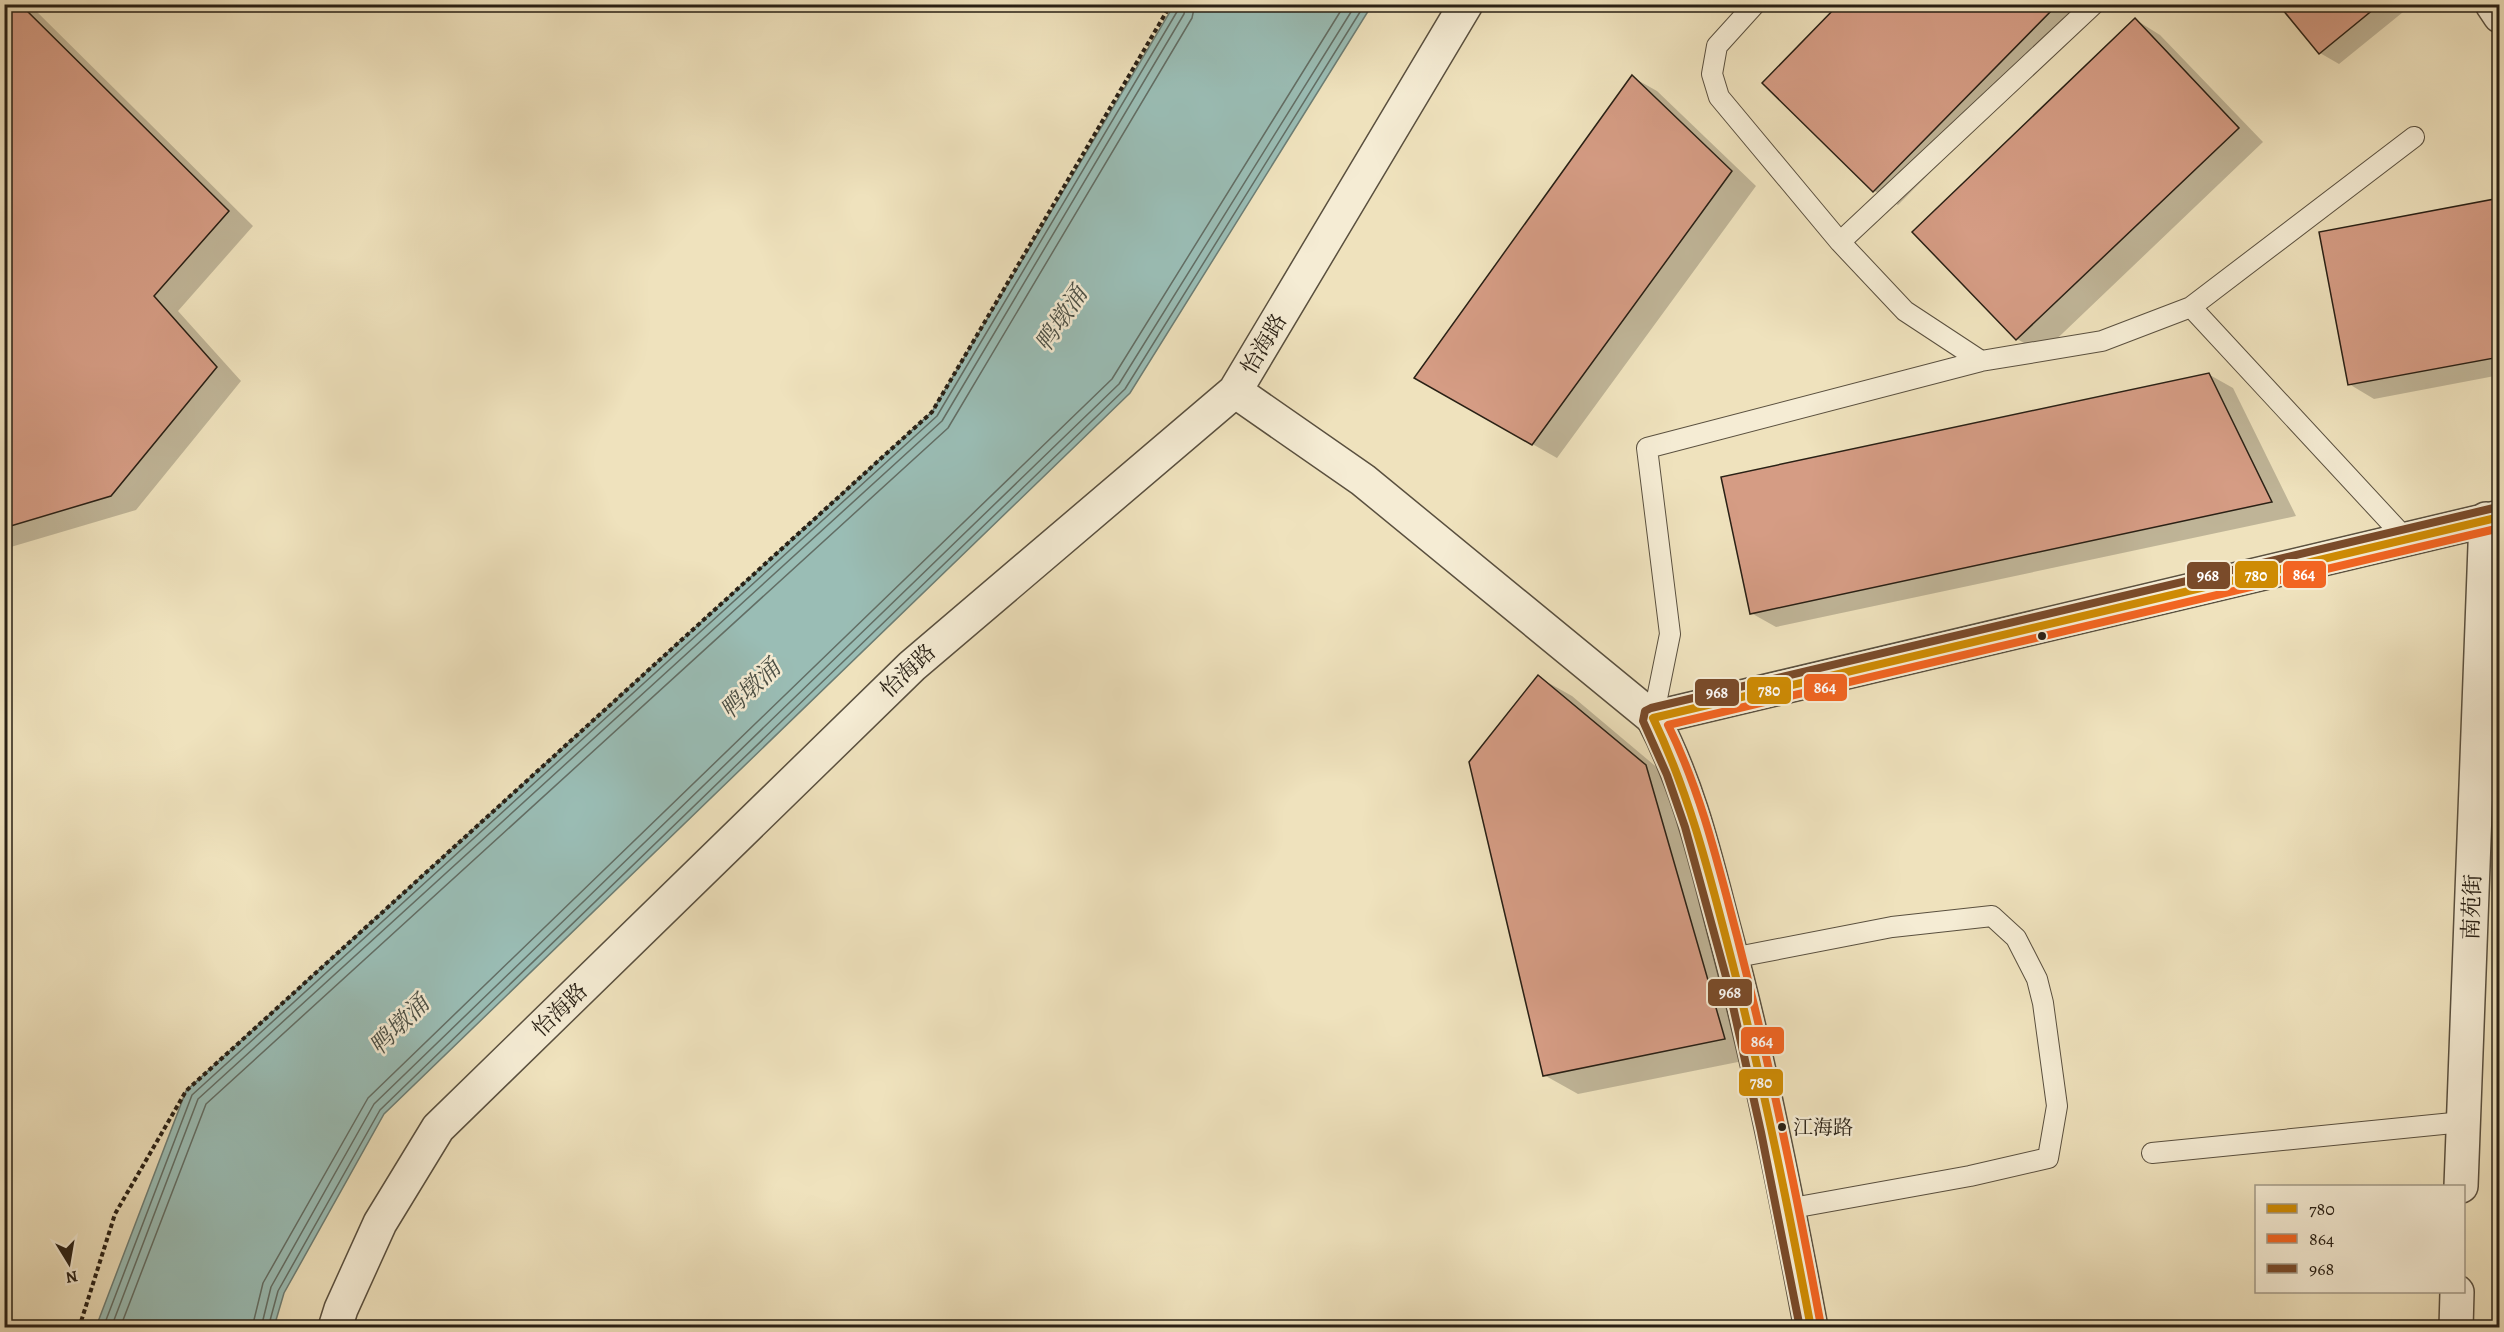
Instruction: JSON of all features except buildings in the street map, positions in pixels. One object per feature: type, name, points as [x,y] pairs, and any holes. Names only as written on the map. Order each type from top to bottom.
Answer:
[{"type":"street","name":"怡海路","points":[[335,1328],[341,1309],[380,1223],[438,1128],[912,666],[1235,391],[1466,4]]},
{"type":"street","points":[[2492,4],[2499,16]]},
{"type":"street","points":[[1235,391],[1363,480],[1653,718],[1672,754],[1695,815],[1764,1094],[1811,1328]]},
{"type":"street","points":[[1653,718],[2493,518]]},
{"type":"street","name":"南苑街","points":[[2461,1185],[2493,518]]},
{"type":"street","points":[[2456,1328],[2457,1293]]},
{"type":"lane","points":[[1755,4],[1717,46],[1712,74],[1719,97],[1840,242],[1905,311],[1981,361]]},
{"type":"lane","points":[[1840,242],[2094,4]]},
{"type":"lane","points":[[1653,718],[1670,634],[1647,448],[1981,361],[2102,341],[2191,307],[2414,137]]},
{"type":"lane","points":[[2191,307],[2406,539]]},
{"type":"lane","points":[[1732,958],[1892,927],[1992,916],[2016,938],[2037,979],[2043,1003],[2057,1106],[2048,1158],[1970,1176],[1787,1209]]},
{"type":"lane","points":[[2152,1153],[2463,1122]]},
{"type":"path","points":[[79,1328],[115,1214],[186,1092],[932,412],[1075,172],[1171,4]]},
{"type":"water","name":"鸭墩涌","points":[[1174,5],[1372,5],[1130,393],[384,1114],[284,1293],[274,1327],[96,1327],[186,1091],[932,412]]},
{"type":"transit line","name":"968","points":[[1800,1328],[1761,1132],[1728,984],[1685,827],[1667,775],[1643,721],[1645,711],[2498,507]]},
{"type":"transit line","name":"780","points":[[1811,1328],[1783,1184],[1740,993],[1705,859],[1687,802],[1653,718],[2500,517]]},
{"type":"transit line","name":"864","points":[[1821,1326],[1782,1130],[1737,936],[1716,855],[1699,802],[1668,725],[2500,528]]},
{"type":"place","name":"江海路","points":[[1782,1127]]}]
